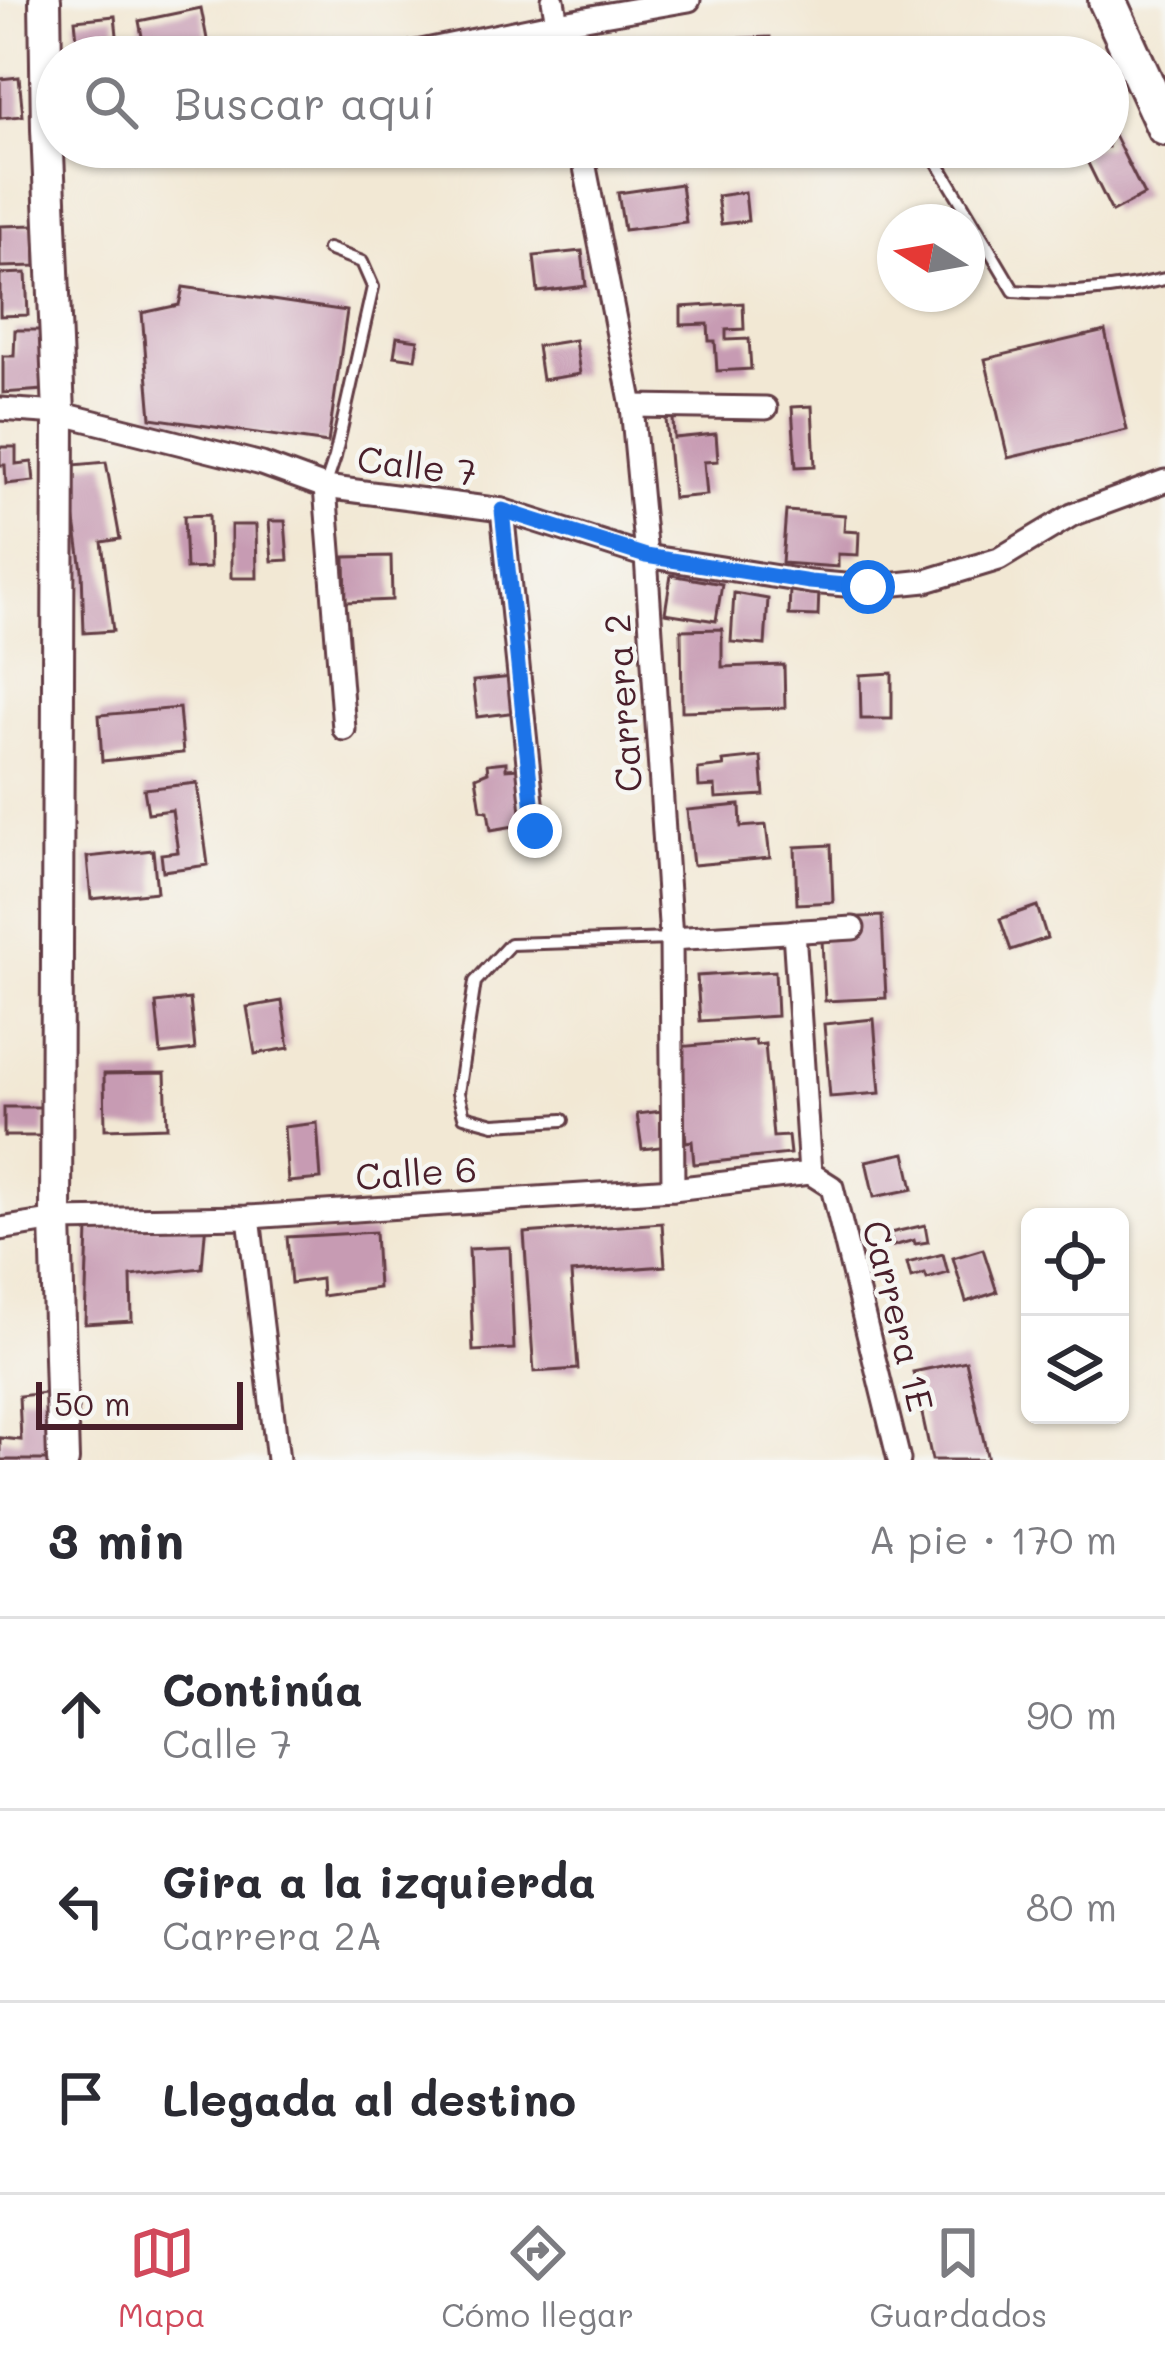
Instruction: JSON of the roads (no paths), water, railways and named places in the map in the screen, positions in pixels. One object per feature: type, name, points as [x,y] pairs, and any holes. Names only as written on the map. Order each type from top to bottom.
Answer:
[{"type":"main road","points":[[1107,0],[1124,36]]},
{"type":"main road","points":[[1129,47],[1164,123]]},
{"type":"street","points":[[45,0],[47,36]]},
{"type":"street","points":[[466,36],[555,11],[689,0]]},
{"type":"street","points":[[53,168],[59,413],[56,1220],[63,1460]]},
{"type":"street","name":"Carrera 2","points":[[585,168],[632,406],[646,556],[670,939],[673,1189]]},
{"type":"street","points":[[632,406],[766,408]]},
{"type":"street","name":"Calle 7","points":[[0,409],[59,413],[262,464],[325,488],[502,510],[646,556],[868,587],[926,581],[999,559],[1072,514],[1165,481]]},
{"type":"street","points":[[325,488],[344,729]]},
{"type":"street","points":[[502,510],[535,831]]},
{"type":"street","points":[[670,939],[853,928]]},
{"type":"street","points":[[794,931],[811,1174]]},
{"type":"street","name":"Calle 6","points":[[0,1229],[56,1220],[249,1217],[673,1189],[811,1174]]},
{"type":"street","name":"Carrera 1E","points":[[811,1174],[832,1187],[899,1460]]},
{"type":"street","points":[[249,1217],[278,1460]]},
{"type":"lane","points":[[941,168],[1014,292],[1056,295],[1165,279]]},
{"type":"lane","points":[[325,488],[373,287],[362,262],[328,249]]},
{"type":"lane","points":[[563,1120],[494,1124],[464,1116],[458,1093],[475,982],[510,944],[670,939]]}]
